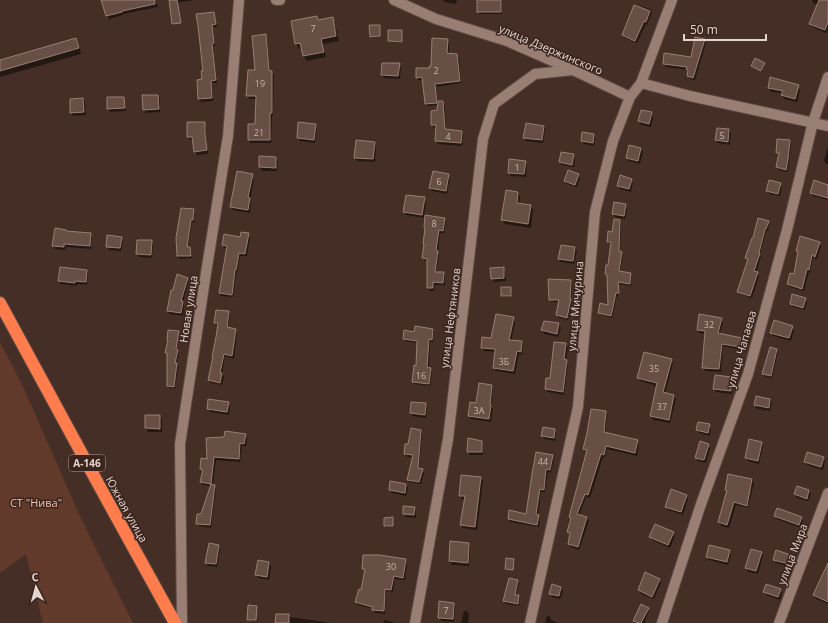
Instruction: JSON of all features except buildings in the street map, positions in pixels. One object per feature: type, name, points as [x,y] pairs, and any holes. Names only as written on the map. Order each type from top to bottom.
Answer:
[{"type":"highway","name":"Южная улица","points":[[0,303],[175,623]]},
{"type":"street","name":"Новая улица","points":[[182,623],[180,444],[228,136],[239,0]]},
{"type":"street","name":"улица Дзержинского","points":[[394,0],[436,20],[507,41],[630,97]]},
{"type":"street","name":"улица Мичурина","points":[[530,623],[578,407],[595,212],[613,141],[630,97],[641,83],[672,0]]},
{"type":"street","name":"улица Нефтяников","points":[[415,623],[448,439],[483,139],[494,104],[535,74],[573,70]]},
{"type":"street","name":"улица Чапаева","points":[[662,623],[700,507],[748,374],[787,230],[813,122],[828,77]]},
{"type":"street","points":[[641,83],[690,96],[828,126]]},
{"type":"street","name":"улица Мира","points":[[779,623],[828,493]]},
{"type":"green space","name":"СТ \"Нива\"","points":[[0,342],[22,384],[79,514],[133,623],[43,623],[26,554],[0,573]]}]
